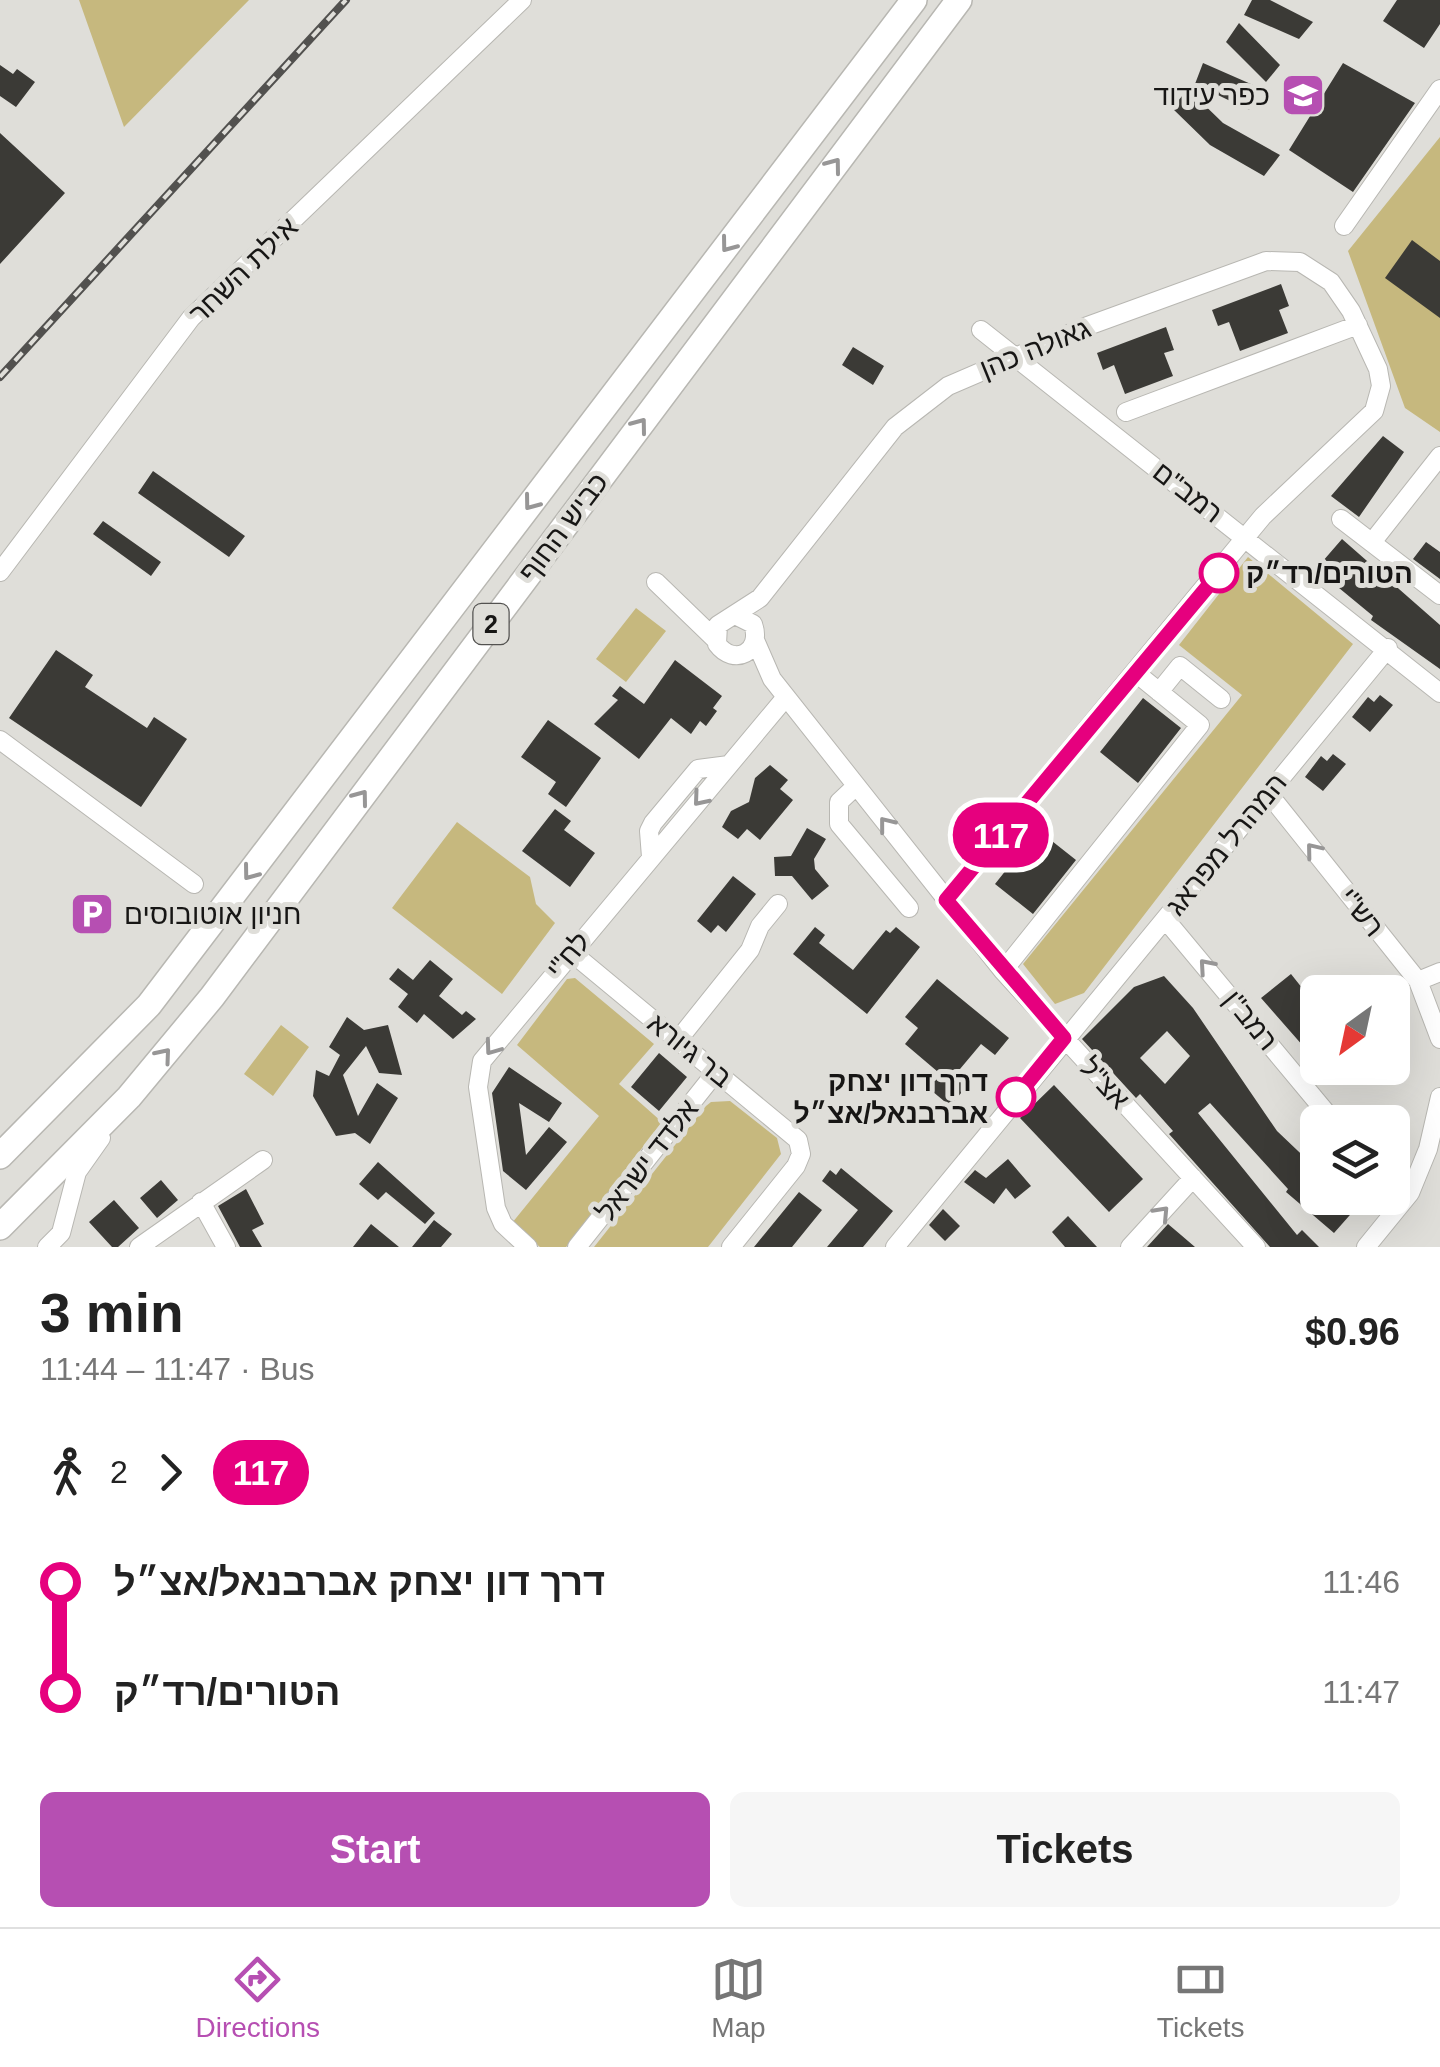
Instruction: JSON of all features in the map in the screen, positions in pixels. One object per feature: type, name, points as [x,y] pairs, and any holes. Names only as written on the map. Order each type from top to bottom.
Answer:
[{"type":"highway","name":"כביש החוף","points":[[0,1156],[149,1005],[914,0]]},
{"type":"highway","name":"כביש החוף","points":[[0,1227],[129,1098],[212,997],[959,0]]},
{"type":"highway","points":[[0,1136],[149,1005]]},
{"type":"street","name":"אילת השחר","points":[[0,572],[192,318],[522,0]]},
{"type":"street","points":[[1344,226],[1440,89]]},
{"type":"street","name":"גאולה כהן","points":[[729,618],[767,588],[908,414],[948,386],[1014,356],[1248,267],[1283,259],[1317,270],[1331,282],[1358,324],[1378,369],[1381,386],[1374,412],[1277,501],[946,900]]},
{"type":"street","points":[[1126,412],[1358,324]]},
{"type":"street","name":"רמב\"ם","points":[[981,330],[1388,648],[1440,693]]},
{"type":"street","points":[[1373,541],[1440,456]]},
{"type":"street","points":[[1341,519],[1440,595]]},
{"type":"street","points":[[656,582],[692,620],[732,656],[745,654],[756,636],[748,620],[692,620]]},
{"type":"street","name":"גאולה כהן","points":[[756,636],[767,588]]},
{"type":"street","points":[[716,640],[729,618]]},
{"type":"street","name":"אצ\"ל","points":[[756,636],[772,680],[1003,970],[1256,1247]]},
{"type":"street","name":"המהרל מפראג","points":[[895,1247],[1388,648]]},
{"type":"street","name":"אצ\"ל","points":[[732,656],[772,680]]},
{"type":"street","points":[[1159,692],[1180,666],[1221,700]]},
{"type":"street","points":[[1003,970],[1200,725],[1136,673]]},
{"type":"street","name":"לח\"י","points":[[528,1247],[504,1224],[496,1208],[478,1071],[488,1050],[786,697]]},
{"type":"street","points":[[0,740],[194,884]]},
{"type":"street","points":[[856,786],[839,802],[839,824],[910,908]]},
{"type":"street","name":"רש\"י","points":[[1268,793],[1418,981],[1440,1039]]},
{"type":"street","points":[[678,1040],[750,950],[760,926],[778,904]]},
{"type":"street","name":"רמב\"ן","points":[[1165,919],[1320,1105]]},
{"type":"street","name":"בר גיורא","points":[[571,952],[794,1134],[802,1154],[730,1247]]},
{"type":"street","points":[[1418,981],[1440,972]]},
{"type":"street","name":"אלדד ישראל","points":[[577,1247],[716,1072]]},
{"type":"street","points":[[1410,1193],[1428,1149],[1440,1097]]},
{"type":"street","points":[[47,1247],[61,1233],[77,1172],[129,1098]]},
{"type":"street","points":[[139,1247],[262,1160]]},
{"type":"street","points":[[1130,1247],[1194,1178]]},
{"type":"street","points":[[201,1202],[226,1247]]},
{"type":"street","points":[[1366,1247],[1392,1215]]},
{"type":"shaded area","points":[[79,0],[249,0],[124,127]]},
{"type":"shaded area","points":[[1440,137],[1440,432],[1405,408],[1348,251]]},
{"type":"shaded area","points":[[1248,557],[1353,644],[1084,993],[1055,1004],[1023,964],[1242,695],[1179,645]]},
{"type":"shaded area","points":[[636,608],[666,631],[626,682],[596,659]]},
{"type":"shaded area","points":[[457,822],[530,877],[536,904],[555,923],[502,994],[392,908]]},
{"type":"shaded area","points":[[575,978],[654,1044],[619,1084],[662,1122],[566,1247],[540,1247],[512,1223],[599,1116],[517,1045],[567,979]]},
{"type":"shaded area","points":[[281,1025],[309,1047],[273,1096],[244,1074]]},
{"type":"shaded area","points":[[730,1101],[777,1138],[781,1154],[708,1247],[594,1247],[706,1106]]},
{"type":"building","points":[[1252,0],[1270,0],[1313,22],[1299,39],[1244,15]]},
{"type":"building","points":[[1397,0],[1440,0],[1440,24],[1424,48],[1383,21]]},
{"type":"building","points":[[1239,23],[1280,65],[1266,82],[1226,42]]},
{"type":"building","points":[[1203,63],[1260,88],[1249,110],[1195,84]]},
{"type":"building","points":[[1343,63],[1415,103],[1353,192],[1289,150]]},
{"type":"building","points":[[0,65],[13,74],[17,69],[35,82],[16,107],[0,96]]},
{"type":"building","points":[[1188,89],[1223,123],[1280,155],[1264,176],[1210,145],[1172,108]]},
{"type":"building","points":[[0,133],[65,193],[0,264]]},
{"type":"building","points":[[1412,240],[1440,261],[1440,318],[1385,278]]},
{"type":"building","points":[[1281,284],[1289,306],[1279,310],[1288,333],[1240,351],[1229,322],[1218,326],[1212,310]]},
{"type":"building","points":[[1166,327],[1174,350],[1164,353],[1173,376],[1125,394],[1114,365],[1103,370],[1097,353]]},
{"type":"building","points":[[853,347],[884,366],[873,385],[842,365]]},
{"type":"building","points":[[1383,436],[1404,452],[1359,517],[1331,496]]},
{"type":"building","points":[[153,471],[245,536],[229,557],[138,493]]},
{"type":"building","points":[[103,521],[161,562],[151,576],[93,534]]},
{"type":"building","points":[[1342,539],[1440,625],[1440,669],[1371,620],[1373,616],[1316,569]]},
{"type":"building","points":[[1426,542],[1440,552],[1440,579],[1413,559]]},
{"type":"building","points":[[56,650],[93,675],[85,687],[147,728],[154,717],[187,739],[141,807],[9,718]]},
{"type":"building","points":[[675,660],[722,696],[713,708],[717,711],[706,726],[700,721],[691,734],[671,718],[639,759],[594,724],[618,700],[612,696],[620,686],[644,704]]},
{"type":"building","points":[[1380,695],[1393,705],[1370,732],[1352,717],[1368,697],[1374,702]]},
{"type":"building","points":[[1143,698],[1181,728],[1138,783],[1100,752]]},
{"type":"building","points":[[548,720],[601,758],[566,807],[548,794],[556,782],[521,757]]},
{"type":"building","points":[[1333,754],[1346,764],[1323,791],[1305,777],[1321,756],[1327,761]]},
{"type":"building","points":[[770,765],[788,780],[780,789],[793,800],[760,840],[747,829],[738,839],[722,827],[731,811],[749,802],[755,778]]},
{"type":"building","points":[[555,809],[571,821],[564,830],[595,853],[570,887],[522,851]]},
{"type":"building","points":[[807,828],[826,839],[814,859],[815,869],[829,886],[812,900],[792,876],[775,876],[774,857],[791,856]]},
{"type":"building","points":[[1038,830],[1076,860],[1033,914],[995,884]]},
{"type":"building","points":[[733,876],[756,894],[726,932],[718,925],[711,933],[697,921]]},
{"type":"building","points":[[815,927],[825,935],[819,943],[853,970],[886,930],[890,933],[896,927],[920,947],[867,1014],[793,954]]},
{"type":"building","points":[[430,960],[453,979],[439,996],[462,1015],[466,1011],[476,1019],[453,1039],[424,1014],[417,1023],[398,1007],[408,994],[389,979],[398,968],[413,980]]},
{"type":"building","points":[[1291,974],[1300,985],[1300,1042],[1261,998]]},
{"type":"building","points":[[1164,976],[1193,1008],[1277,1131],[1300,1153],[1300,1204],[1210,1103],[1198,1113],[1297,1235],[1302,1230],[1319,1247],[1270,1247],[1169,1134],[1173,1131],[1140,1094],[1136,1098],[1082,1039],[1134,987]],"holes":[[[1167,1031],[1190,1056],[1165,1084],[1140,1058]]]},
{"type":"building","points":[[937,979],[1009,1038],[995,1055],[981,1044],[960,1069],[973,1079],[950,1106],[926,1086],[938,1072],[905,1044],[918,1028],[905,1017]]},
{"type":"building","points":[[347,1017],[364,1030],[388,1025],[402,1075],[379,1073],[366,1046],[343,1075],[358,1116],[377,1083],[398,1098],[370,1144],[355,1133],[336,1136],[313,1096],[316,1070],[329,1076],[340,1055],[329,1047]]},
{"type":"building","points":[[659,1053],[687,1077],[659,1111],[631,1087]]},
{"type":"building","points":[[509,1067],[562,1103],[549,1122],[519,1103],[526,1155],[549,1127],[567,1142],[526,1190],[503,1171],[492,1093]]},
{"type":"building","points":[[1054,1085],[1143,1179],[1109,1212],[1020,1118]]},
{"type":"building","points":[[1008,1159],[1031,1186],[1015,1199],[1006,1188],[994,1204],[964,1182],[975,1170],[986,1178]]},
{"type":"building","points":[[378,1162],[435,1213],[425,1224],[386,1192],[378,1200],[359,1184]]},
{"type":"building","points":[[841,1168],[893,1211],[863,1247],[827,1247],[858,1210],[822,1181],[830,1170],[836,1175]]},
{"type":"building","points":[[161,1180],[178,1200],[157,1218],[140,1198]]},
{"type":"building","points":[[246,1189],[264,1224],[252,1230],[262,1247],[240,1247],[218,1206]]},
{"type":"building","points":[[799,1192],[822,1210],[792,1247],[754,1247]]},
{"type":"building","points":[[114,1200],[139,1228],[118,1247],[112,1247],[89,1222]]},
{"type":"building","points":[[943,1209],[960,1226],[945,1241],[929,1225]]},
{"type":"building","points":[[1313,1215],[1350,1215],[1334,1233]]},
{"type":"building","points":[[1068,1216],[1097,1247],[1065,1247],[1052,1232]]},
{"type":"building","points":[[434,1220],[452,1234],[441,1247],[412,1247]]},
{"type":"building","points":[[371,1224],[399,1247],[353,1247]]},
{"type":"building","points":[[1168,1224],[1181,1235],[1195,1247],[1147,1247]]},
{"type":"railway","points":[[0,377],[346,0]]},
{"type":"bus line","name":"117","points":[[1016,1097],[1064,1038],[946,900],[1219,573]]},
{"type":"place","name":"כפר עידוד","points":[[1303,95]]},
{"type":"place","name":"הטורים/רד״ק","points":[[1219,573]]},
{"type":"place","name":"חניון אוטובוסים","points":[[92,914]]},
{"type":"place","name":"דרך דון יצחק אברבנאל/אצ״ל","points":[[1016,1097]]}]
